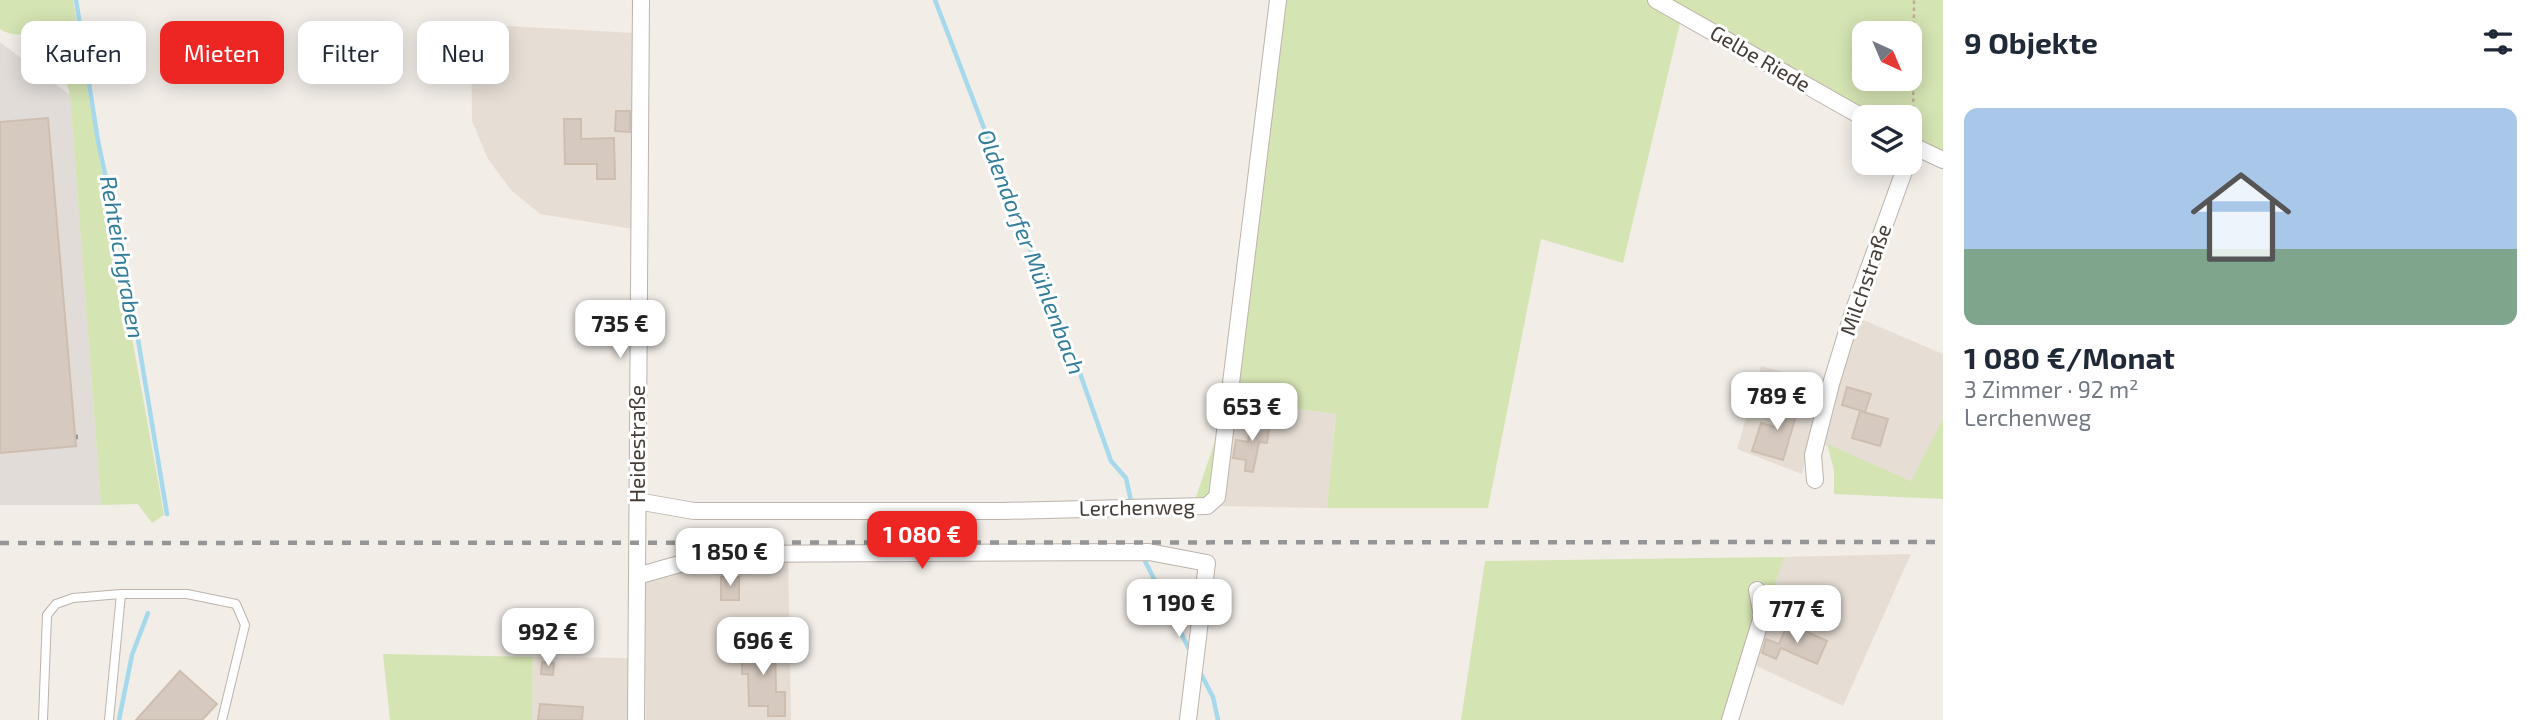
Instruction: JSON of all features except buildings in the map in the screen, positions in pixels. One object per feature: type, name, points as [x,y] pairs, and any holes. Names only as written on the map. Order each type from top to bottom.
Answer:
[{"type":"street","name":"Heidestraße","points":[[636,720],[641,0]]},
{"type":"street","name":"Lerchenweg","points":[[637,501],[707,511],[1002,511],[1207,506],[1217,497],[1278,0]]},
{"type":"street","name":"Gelbe Riede","points":[[1656,0],[1852,111]]},
{"type":"street","points":[[1922,153],[1943,160]]},
{"type":"street","name":"Milchstraße","points":[[1815,480],[1813,455],[1831,384],[1852,315],[1903,175]]},
{"type":"street","name":"Lerchenweg","points":[[637,576],[715,554],[1149,552],[1207,563],[1188,720]]},
{"type":"street","points":[[1730,720],[1762,616],[1757,590]]},
{"type":"lane","points":[[43,720],[47,615],[56,604],[73,598],[121,594],[187,594],[236,604],[245,625],[222,720]]},
{"type":"lane","points":[[109,720],[121,594]]},
{"type":"path","points":[[1911,105],[1913,0]]},
{"type":"shaded area","points":[[509,26],[634,33],[633,229],[540,214],[511,190],[488,159],[472,121],[472,84],[509,84]]},
{"type":"shaded area","points":[[0,42],[21,58],[21,84],[55,84],[70,95],[101,505],[0,505]]},
{"type":"shaded area","points":[[1852,315],[1943,354],[1943,418],[1911,481],[1811,439],[1802,474],[1737,449],[1761,366],[1831,384]]},
{"type":"shaded area","points":[[1232,400],[1336,414],[1327,508],[1219,506]]},
{"type":"shaded area","points":[[1911,554],[1843,706],[1748,662],[1784,557]]},
{"type":"shaded area","points":[[788,557],[791,720],[646,720],[644,580],[706,563]]},
{"type":"shaded area","points":[[533,657],[633,658],[633,720],[532,720]]},
{"type":"green space","points":[[0,0],[73,0],[77,21],[21,21],[21,35],[0,29]]},
{"type":"green space","points":[[1284,0],[1943,0],[1943,160],[1922,150],[1922,105],[1852,105],[1852,111],[1681,19],[1623,263],[1541,239],[1488,508],[1327,508],[1336,414],[1232,400]]},
{"type":"green space","points":[[67,84],[87,84],[164,515],[152,523],[138,504],[101,505],[70,95]]},
{"type":"green space","points":[[1943,418],[1943,499],[1834,494],[1834,470],[1827,444],[1911,481]]},
{"type":"green space","points":[[1217,435],[1211,493],[1204,501],[1194,503]]},
{"type":"green space","points":[[1784,557],[1730,720],[1461,720],[1485,561]]},
{"type":"green space","points":[[383,654],[533,657],[532,720],[390,720]]},
{"type":"waterway","name":"Rehteichgraben","points":[[76,0],[98,141],[130,291],[167,514]]},
{"type":"waterway","name":"Oldendorfer Mühlenbach","points":[[935,0],[1044,285],[1071,348],[1111,461],[1126,478],[1131,501]]},
{"type":"waterway","name":"Oldendorfer Mühlenbach","points":[[1143,557],[1189,649]]},
{"type":"waterway","name":"Rehteichgraben","points":[[119,720],[132,655],[148,613]]},
{"type":"waterway","name":"Oldendorfer Mühlenbach","points":[[1201,674],[1213,697],[1218,720]]},
{"type":"railway","points":[[0,543],[1943,542]]}]
